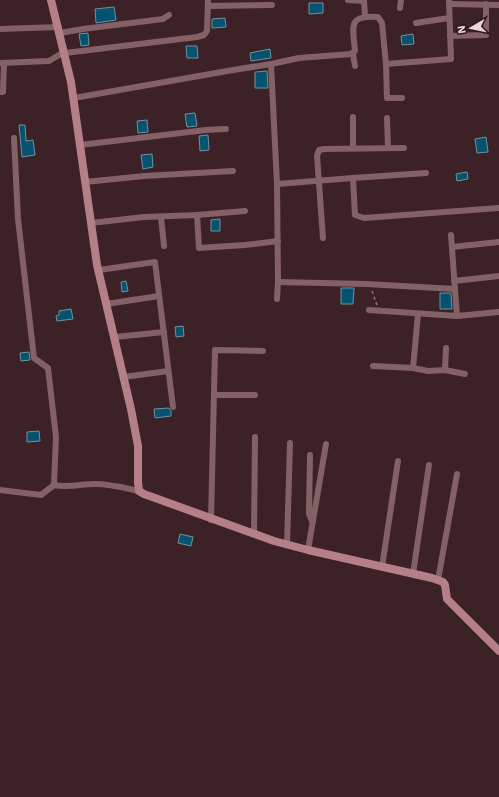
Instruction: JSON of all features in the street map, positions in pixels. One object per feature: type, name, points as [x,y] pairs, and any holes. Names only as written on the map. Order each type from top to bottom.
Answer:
[{"type":"street","points":[[51,0],[65,53],[74,98],[99,270],[124,377],[138,446],[139,491]]},
{"type":"street","points":[[348,0],[364,0],[365,16]]},
{"type":"street","points":[[400,0],[400,8]]},
{"type":"street","points":[[386,64],[451,59],[449,2],[499,5]]},
{"type":"street","points":[[0,92],[3,92],[2,63],[50,61],[65,53],[197,37],[204,35],[207,31],[208,3],[272,5]]},
{"type":"street","points":[[450,36],[486,35],[486,4]]},
{"type":"street","points":[[0,29],[83,29],[163,19],[169,15]]},
{"type":"street","points":[[354,66],[354,24],[357,19],[365,16],[378,17],[382,23],[386,64],[387,98],[402,98]]},
{"type":"street","points":[[416,23],[449,18]]},
{"type":"street","points":[[74,98],[299,58],[353,54]]},
{"type":"street","points":[[271,64],[277,184],[277,299]]},
{"type":"street","points":[[353,117],[353,148]]},
{"type":"street","points":[[387,118],[388,148]]},
{"type":"street","points":[[80,145],[226,129]]},
{"type":"street","points":[[14,138],[18,218],[34,358],[48,368],[56,437],[54,485]]},
{"type":"street","points":[[322,238],[317,156],[319,150],[404,148]]},
{"type":"street","points":[[85,182],[144,176],[233,171]]},
{"type":"street","points":[[277,184],[426,173]]},
{"type":"street","points":[[353,178],[355,215],[364,218],[499,208]]},
{"type":"street","points":[[91,223],[144,217],[245,211]]},
{"type":"street","points":[[197,215],[198,248],[245,246],[278,241]]},
{"type":"street","points":[[161,217],[164,246]]},
{"type":"street","points":[[451,235],[457,316]]},
{"type":"street","points":[[452,247],[499,242]]},
{"type":"street","points":[[99,270],[154,262],[164,332],[172,407]]},
{"type":"street","points":[[454,281],[499,276]]},
{"type":"street","points":[[278,282],[370,284],[455,289]]},
{"type":"street","points":[[106,304],[159,296]]},
{"type":"street","points":[[369,310],[457,316],[499,312]]},
{"type":"street","points":[[414,368],[418,314]]},
{"type":"street","points":[[115,337],[164,332]]},
{"type":"street","points":[[445,370],[446,348]]},
{"type":"street","points":[[211,520],[215,350],[263,351]]},
{"type":"street","points":[[373,366],[414,368],[428,371],[445,370],[466,374]]},
{"type":"street","points":[[124,377],[168,371]]},
{"type":"street","points":[[214,395],[255,395]]},
{"type":"street","points":[[254,534],[256,437]]},
{"type":"street","points":[[287,545],[290,443]]},
{"type":"street","points":[[308,550],[326,444]]},
{"type":"street","points":[[310,455],[309,514],[313,522]]},
{"type":"street","points":[[382,567],[398,461]]},
{"type":"street","points":[[413,574],[429,465]]},
{"type":"street","points":[[438,580],[457,474]]},
{"type":"street","points":[[0,490],[41,495],[54,485],[70,486],[104,484],[139,491],[211,520],[287,545],[438,580],[445,585],[447,599],[499,651]]},
{"type":"path","points":[[370,284],[374,301],[381,311]]},
{"type":"building","points":[[309,3],[323,3],[323,13],[309,14]]},
{"type":"building","points":[[114,7],[116,20],[96,23],[95,9]]},
{"type":"building","points":[[225,18],[226,27],[212,28],[212,19]]},
{"type":"building","points":[[88,33],[89,45],[81,46],[79,34]]},
{"type":"building","points":[[413,34],[414,44],[402,45],[401,36]]},
{"type":"building","points":[[186,46],[197,46],[198,58],[187,58]]},
{"type":"building","points":[[270,49],[271,58],[251,61],[250,53]]},
{"type":"building","points":[[267,71],[268,88],[255,88],[255,72]]},
{"type":"building","points":[[195,113],[197,126],[187,127],[185,114]]},
{"type":"building","points":[[147,120],[148,132],[138,133],[137,121]]},
{"type":"building","points":[[19,125],[25,125],[26,141],[33,140],[35,155],[22,157]]},
{"type":"building","points":[[208,135],[209,150],[200,151],[199,136]]},
{"type":"building","points":[[486,137],[488,152],[477,153],[475,139]]},
{"type":"building","points":[[152,154],[153,167],[143,169],[141,155]]},
{"type":"building","points":[[467,172],[468,179],[457,181],[456,174]]},
{"type":"building","points":[[220,219],[220,231],[211,231],[211,220]]},
{"type":"building","points":[[126,281],[128,291],[122,292],[121,282]]},
{"type":"building","points":[[341,288],[354,288],[353,304],[341,304]]},
{"type":"building","points":[[440,293],[451,293],[452,309],[440,309]]},
{"type":"building","points":[[71,309],[73,319],[57,321],[56,316],[59,315],[59,311]]},
{"type":"building","points":[[183,326],[184,336],[176,337],[175,327]]},
{"type":"building","points":[[29,352],[30,360],[21,361],[20,353]]},
{"type":"building","points":[[169,408],[171,411],[171,416],[155,418],[154,409]]},
{"type":"building","points":[[39,431],[40,441],[27,442],[27,432]]},
{"type":"building","points":[[180,534],[193,537],[191,546],[178,543]]}]
